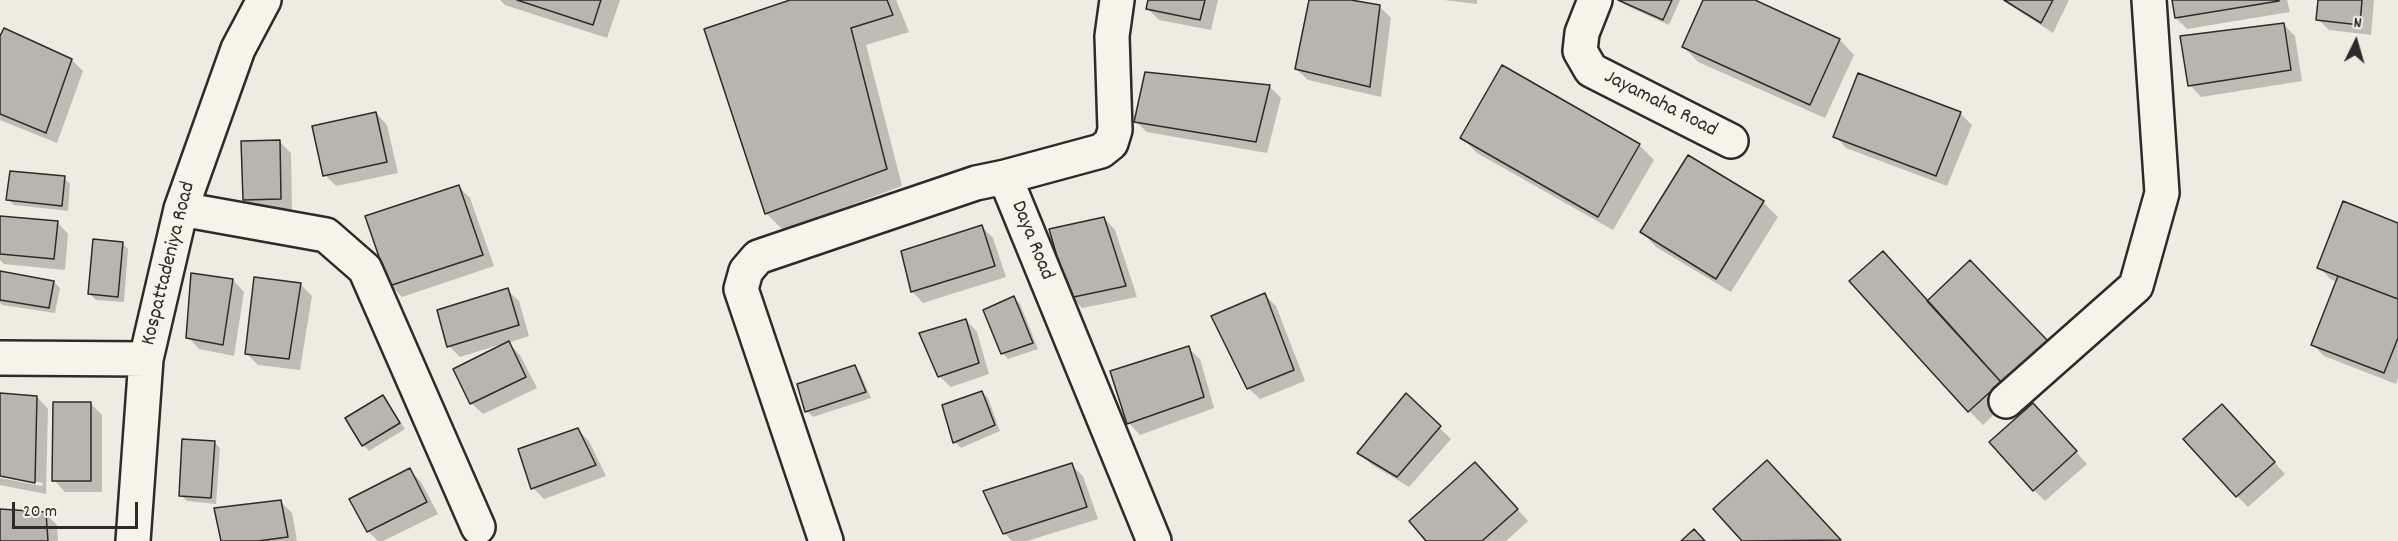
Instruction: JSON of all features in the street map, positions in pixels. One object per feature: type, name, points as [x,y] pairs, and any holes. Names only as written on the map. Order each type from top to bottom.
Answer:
[{"type":"street","name":"Kospattadeniya Road","points":[[133,541],[146,359],[181,209],[238,49],[264,0]]},
{"type":"street","name":"Daya Road","points":[[1118,0],[1112,36],[1115,130],[1111,143],[1101,152],[1005,177],[1154,541]]},
{"type":"street","name":"Jayamaha Road","points":[[1595,0],[1582,33],[1580,51],[1591,70],[1731,141]]},
{"type":"street","points":[[2006,401],[2136,286],[2162,193],[2149,0]]},
{"type":"street","points":[[826,541],[741,289],[746,271],[758,257],[976,183],[1005,177]]},
{"type":"street","points":[[181,209],[326,235],[365,269],[478,527]]},
{"type":"street","points":[[0,358],[146,359]]},
{"type":"building","points":[[517,0],[601,0],[593,25]]},
{"type":"building","points":[[790,0],[887,0],[893,15],[851,28],[887,169],[765,214],[704,29]]},
{"type":"building","points":[[1148,0],[1205,0],[1200,20],[1146,9]]},
{"type":"building","points":[[1309,0],[1351,0],[1380,5],[1370,87],[1295,69]]},
{"type":"building","points":[[1618,0],[1672,0],[1663,20]]},
{"type":"building","points":[[1703,0],[1755,0],[1840,39],[1810,105],[1682,47]]},
{"type":"building","points":[[2004,0],[2053,0],[2041,23]]},
{"type":"building","points":[[2172,0],[2279,0],[2279,1],[2175,18]]},
{"type":"building","points":[[2318,0],[2362,0],[2360,25],[2316,20]]},
{"type":"building","points":[[2284,23],[2291,70],[2188,86],[2180,36]]},
{"type":"building","points":[[4,28],[72,59],[46,133],[0,114],[0,36]]},
{"type":"building","points":[[1502,65],[1640,144],[1598,217],[1460,138]]},
{"type":"building","points":[[1145,72],[1270,85],[1256,142],[1134,122]]},
{"type":"building","points":[[1858,73],[1961,112],[1936,176],[1833,137]]},
{"type":"building","points":[[376,112],[387,162],[323,176],[312,126]]},
{"type":"building","points":[[280,140],[281,199],[243,200],[241,141]]},
{"type":"building","points":[[1688,155],[1764,201],[1716,279],[1640,232]]},
{"type":"building","points":[[10,171],[65,176],[62,206],[6,200]]},
{"type":"building","points":[[459,185],[483,255],[389,286],[365,216]]},
{"type":"building","points":[[2343,201],[2398,223],[2398,299],[2317,268]]},
{"type":"building","points":[[0,216],[58,221],[54,259],[0,254]]},
{"type":"building","points":[[1104,217],[1126,286],[1069,298],[1049,229]]},
{"type":"building","points":[[982,225],[995,266],[911,292],[901,251]]},
{"type":"building","points":[[93,239],[123,242],[118,297],[88,294]]},
{"type":"building","points":[[1883,251],[2001,382],[1968,412],[1849,281]]},
{"type":"building","points":[[1970,260],[2048,341],[2001,382],[1927,301]]},
{"type":"building","points":[[0,271],[54,281],[49,308],[0,300]]},
{"type":"building","points":[[191,273],[233,279],[223,345],[186,338]]},
{"type":"building","points":[[2338,276],[2398,299],[2398,338],[2384,373],[2311,345]]},
{"type":"building","points":[[254,277],[301,283],[289,359],[245,354]]},
{"type":"building","points":[[508,288],[519,325],[447,347],[437,310]]},
{"type":"building","points":[[1265,293],[1294,370],[1247,389],[1211,316]]},
{"type":"building","points":[[1014,296],[1033,343],[1001,354],[983,310]]},
{"type":"building","points":[[966,319],[979,363],[938,377],[919,333]]},
{"type":"building","points":[[509,341],[526,377],[470,404],[453,369]]},
{"type":"building","points":[[1189,346],[1204,397],[1127,424],[1110,371]]},
{"type":"building","points":[[855,365],[866,392],[805,412],[797,384]]},
{"type":"building","points":[[982,391],[995,425],[953,443],[942,405]]},
{"type":"building","points":[[0,393],[37,396],[35,483],[0,476]]},
{"type":"building","points":[[1406,393],[1441,426],[1397,477],[1357,453]]},
{"type":"building","points":[[383,395],[400,423],[362,446],[345,418]]},
{"type":"building","points":[[53,402],[91,402],[91,481],[52,481]]},
{"type":"building","points":[[2033,403],[2077,451],[2033,491],[1989,442]]},
{"type":"building","points":[[2222,404],[2275,462],[2236,497],[2183,439]]},
{"type":"building","points":[[578,428],[596,465],[531,489],[518,449]]},
{"type":"building","points":[[182,439],[215,441],[211,498],[179,496]]},
{"type":"building","points":[[1767,460],[1841,540],[1742,541],[1713,509]]},
{"type":"building","points":[[1475,462],[1518,509],[1482,541],[1426,541],[1409,521]]},
{"type":"building","points":[[1072,463],[1087,507],[1003,534],[983,491]]},
{"type":"building","points":[[410,468],[427,502],[367,532],[349,499]]},
{"type":"building","points":[[281,500],[288,537],[258,541],[221,541],[214,508]]},
{"type":"building","points":[[0,509],[46,512],[48,541],[0,541]]},
{"type":"building","points":[[1694,529],[1705,541],[1681,541]]}]
